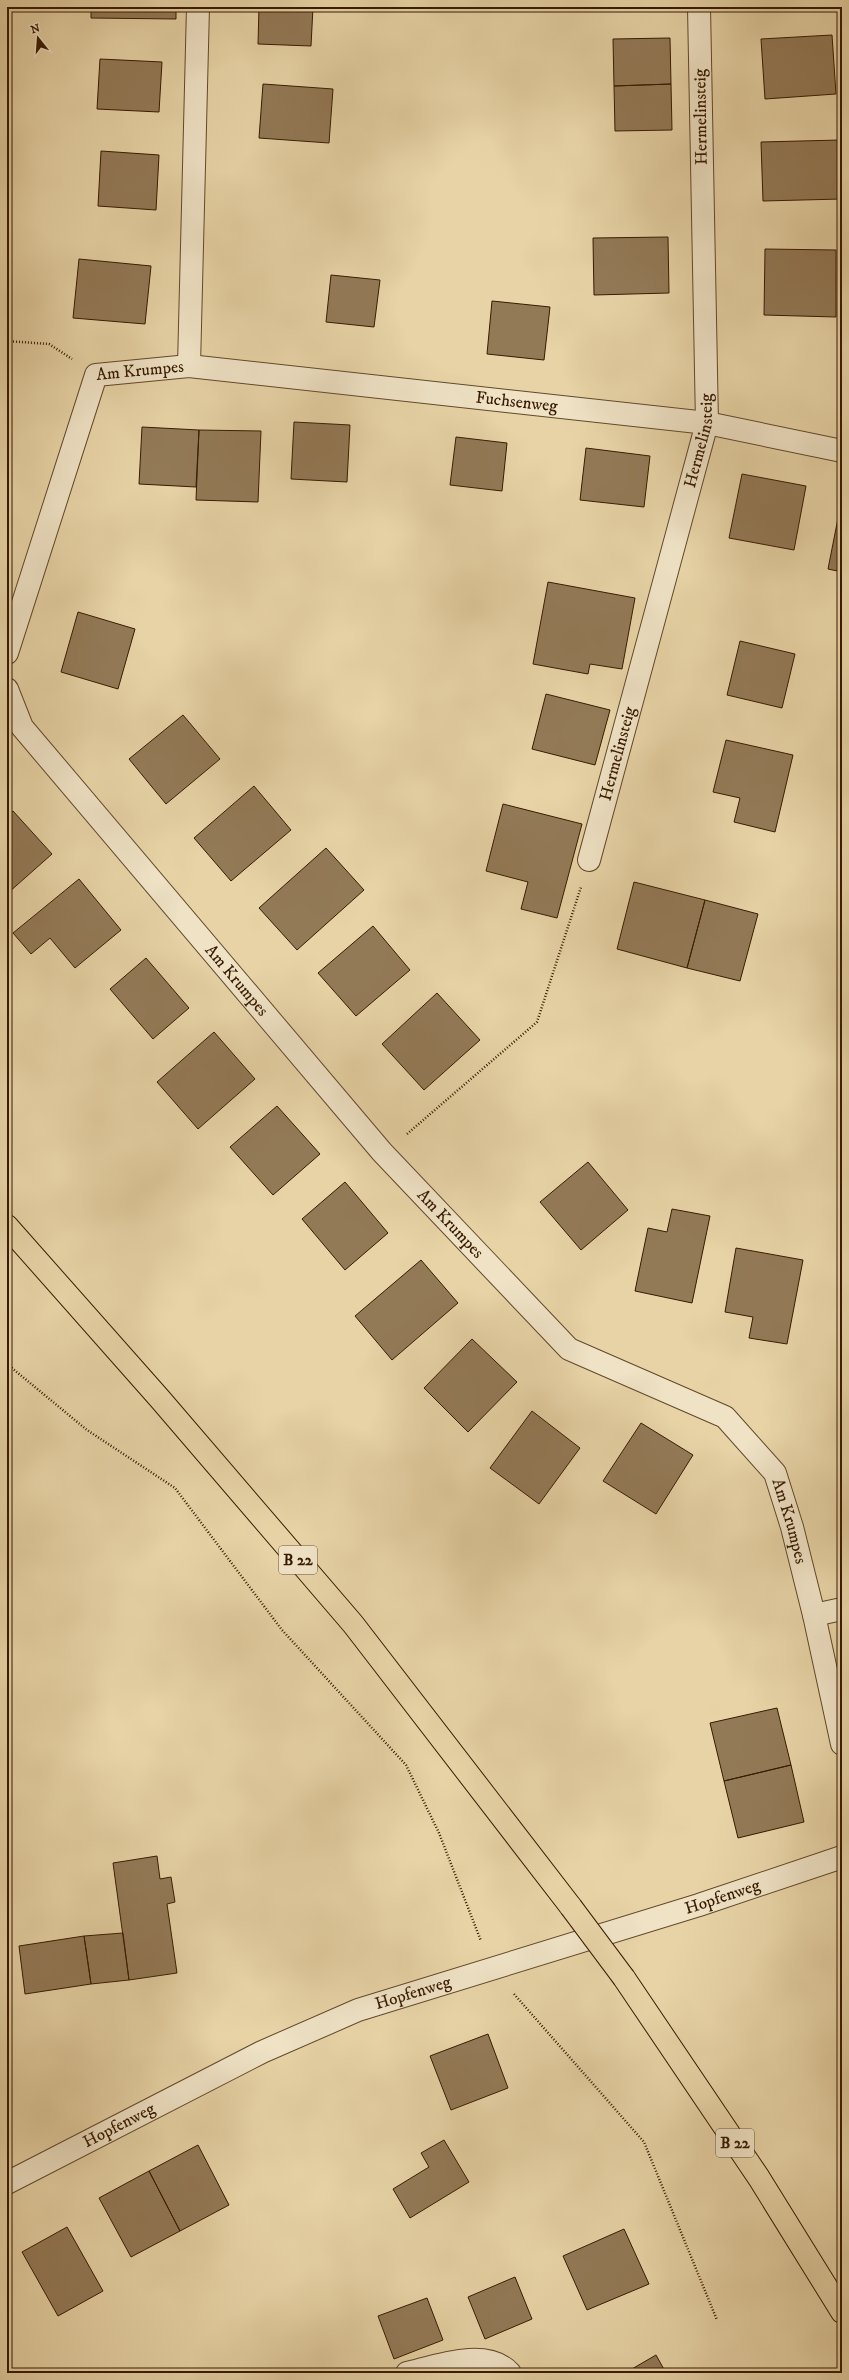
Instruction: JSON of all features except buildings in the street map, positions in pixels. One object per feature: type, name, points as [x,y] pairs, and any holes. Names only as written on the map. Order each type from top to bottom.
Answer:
[{"type":"main road","name":"B 22","points":[[7,1226],[160,1399],[353,1624],[571,1907],[624,1978],[759,2178],[842,2312]]},
{"type":"street","name":"Am Krumpes","points":[[7,653],[96,375],[189,366],[198,7]]},
{"type":"street","name":"Hermelinsteig","points":[[589,860],[707,423],[699,7]]},
{"type":"street","name":"Fuchsenweg","points":[[189,366],[707,423],[842,451]]},
{"type":"street","name":"Am Krumpes","points":[[7,689],[22,727],[382,1152],[569,1349],[725,1417],[775,1473],[792,1527],[814,1615],[842,1744]]},
{"type":"street","points":[[814,1615],[842,1609]]},
{"type":"street","name":"Hopfenweg","points":[[7,2183],[262,2052],[358,2010],[699,1905],[842,1857]]},
{"type":"street","points":[[408,2373],[442,2364],[478,2360],[502,2365],[510,2373]]},
{"type":"path","points":[[7,341],[49,344],[96,375]]},
{"type":"path","points":[[382,1152],[408,1133],[537,1022],[589,860]]},
{"type":"path","points":[[7,1364],[87,1430],[175,1488],[282,1630],[406,1765],[439,1833],[492,1968],[644,2142],[717,2320]]}]
